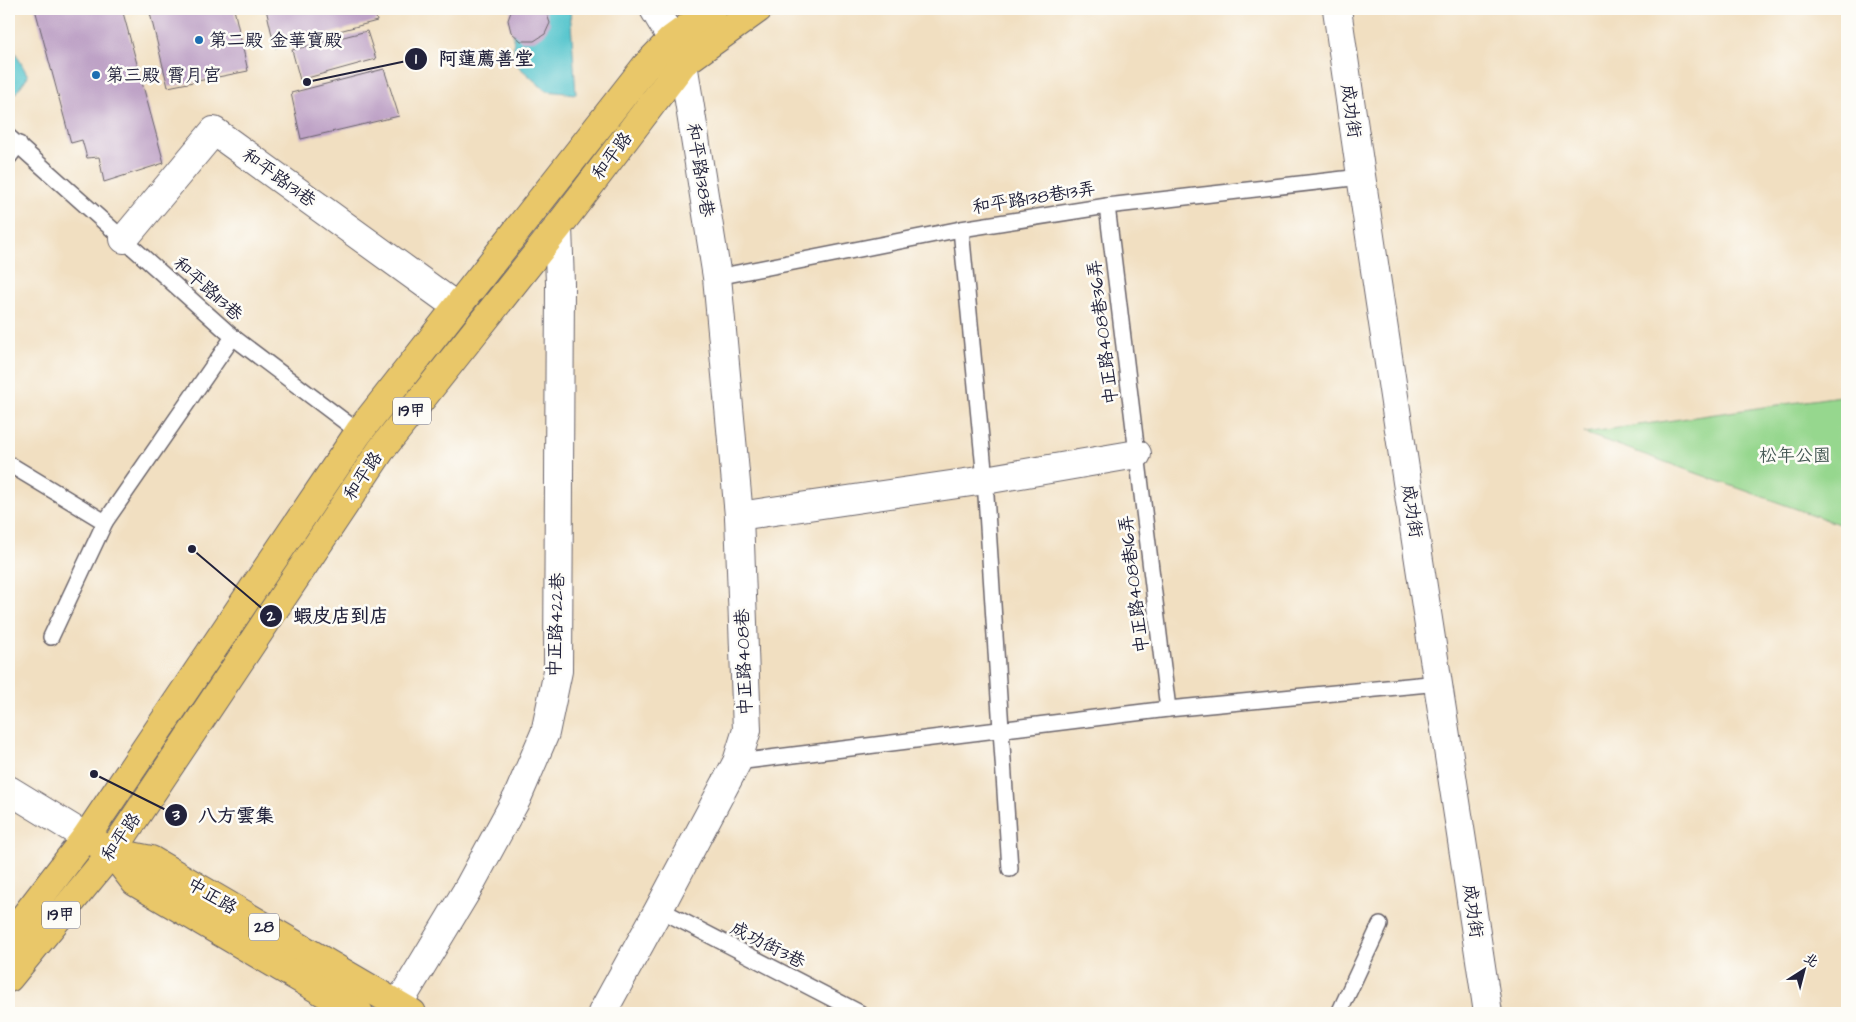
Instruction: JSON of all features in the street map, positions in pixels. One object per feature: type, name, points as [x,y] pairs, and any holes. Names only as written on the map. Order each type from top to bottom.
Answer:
[{"type":"main road","name":"和平路","points":[[9,937],[86,837],[358,432],[645,67],[672,39],[712,9]]},
{"type":"main road","name":"和平路","points":[[9,978],[112,852],[381,450],[558,227],[682,63],[758,9]]},
{"type":"main road","name":"中正路","points":[[86,837],[112,852],[151,860],[401,1011]]},
{"type":"main road","name":"中正路","points":[[112,852],[135,882],[359,1013]]},
{"type":"street","name":"和平路138巷","points":[[654,9],[672,39],[682,63],[717,277]]},
{"type":"street","name":"成功街","points":[[1337,9],[1488,1013]]},
{"type":"street","name":"和平路131巷","points":[[124,239],[214,131],[457,307]]},
{"type":"street","name":"中正路422巷","points":[[401,1011],[517,798],[545,733],[558,671],[560,292],[558,227]]},
{"type":"street","name":"中正路408巷","points":[[602,1013],[660,909],[737,762],[747,730],[739,516],[717,277]]},
{"type":"street","points":[[739,516],[985,480],[1137,454]]},
{"type":"street","name":"中正路","points":[[9,790],[86,837]]},
{"type":"lane","points":[[9,157],[14,141]]},
{"type":"lane","name":"和平路113巷","points":[[14,141],[233,337],[381,450]]},
{"type":"lane","name":"和平路138巷13弄","points":[[717,277],[961,229],[1107,206],[1361,177]]},
{"type":"lane","name":"中正路408巷36弄","points":[[1107,206],[1137,454]]},
{"type":"lane","points":[[961,229],[985,480],[1010,869]]},
{"type":"lane","points":[[51,637],[106,522],[233,337]]},
{"type":"lane","name":"中正路408巷16弄","points":[[1137,454],[1168,710]]},
{"type":"lane","points":[[9,464],[106,522]]},
{"type":"lane","points":[[737,762],[1168,710],[1439,683]]},
{"type":"lane","name":"成功街3巷","points":[[660,909],[860,1013]]},
{"type":"lane","points":[[1339,1013],[1380,925]]},
{"type":"green space","name":"松年公園","points":[[1847,395],[1847,527],[1584,433]]},
{"type":"water","points":[[512,9],[570,9],[576,94],[546,91],[518,66],[514,51]]},
{"type":"water","points":[[9,50],[15,52],[28,76],[16,93],[9,91]]},
{"type":"building","name":"第三殿 霄月宮","points":[[35,9],[122,9],[164,163],[104,182],[99,157],[87,158],[82,140],[71,143]]},
{"type":"building","name":"第二殿 金華寶殿","points":[[149,9],[234,9],[248,71],[168,87]]},
{"type":"building","points":[[266,9],[374,9],[377,21],[275,48]]},
{"type":"building","points":[[512,9],[545,9],[550,23],[545,34],[534,41],[521,41],[511,32],[508,20]]},
{"type":"building","points":[[367,31],[376,59],[300,80],[292,50]]},
{"type":"building","points":[[384,69],[399,116],[301,139],[291,93]]},
{"type":"place","name":"第二殿 金華寶殿","points":[[199,40]]},
{"type":"place","name":"第三殿 霄月宮","points":[[96,75]]},
{"type":"place","name":"阿蓮薦善堂","points":[[307,82]]},
{"type":"place","name":"蝦皮店到店","points":[[192,549]]},
{"type":"place","name":"八方雲集","points":[[94,774]]}]
